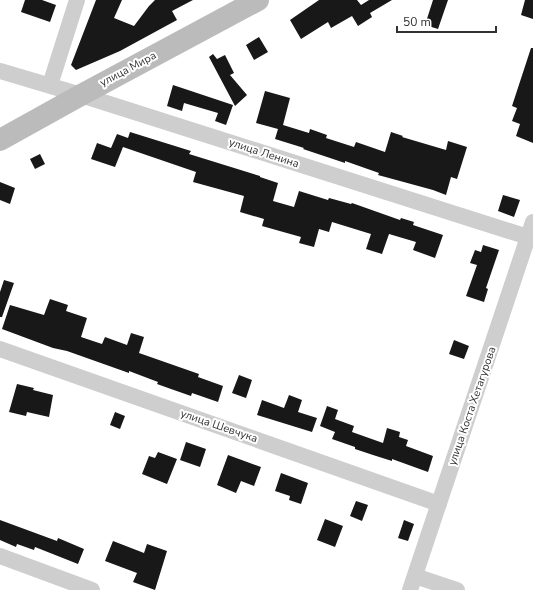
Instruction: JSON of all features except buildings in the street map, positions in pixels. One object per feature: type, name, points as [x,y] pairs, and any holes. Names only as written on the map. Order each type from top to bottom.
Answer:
[{"type":"main road","name":"улица Мира","points":[[0,140],[258,0]]},
{"type":"street","points":[[50,85],[77,0]]},
{"type":"street","name":"улица Ленина","points":[[0,71],[531,230]]},
{"type":"street","name":"улица Коста Хетагурова","points":[[413,583],[531,230]]},
{"type":"street","name":"улица Шевчука","points":[[0,349],[439,504]]},
{"type":"street","points":[[0,556],[92,590]]},
{"type":"street","points":[[413,583],[456,590]]}]
